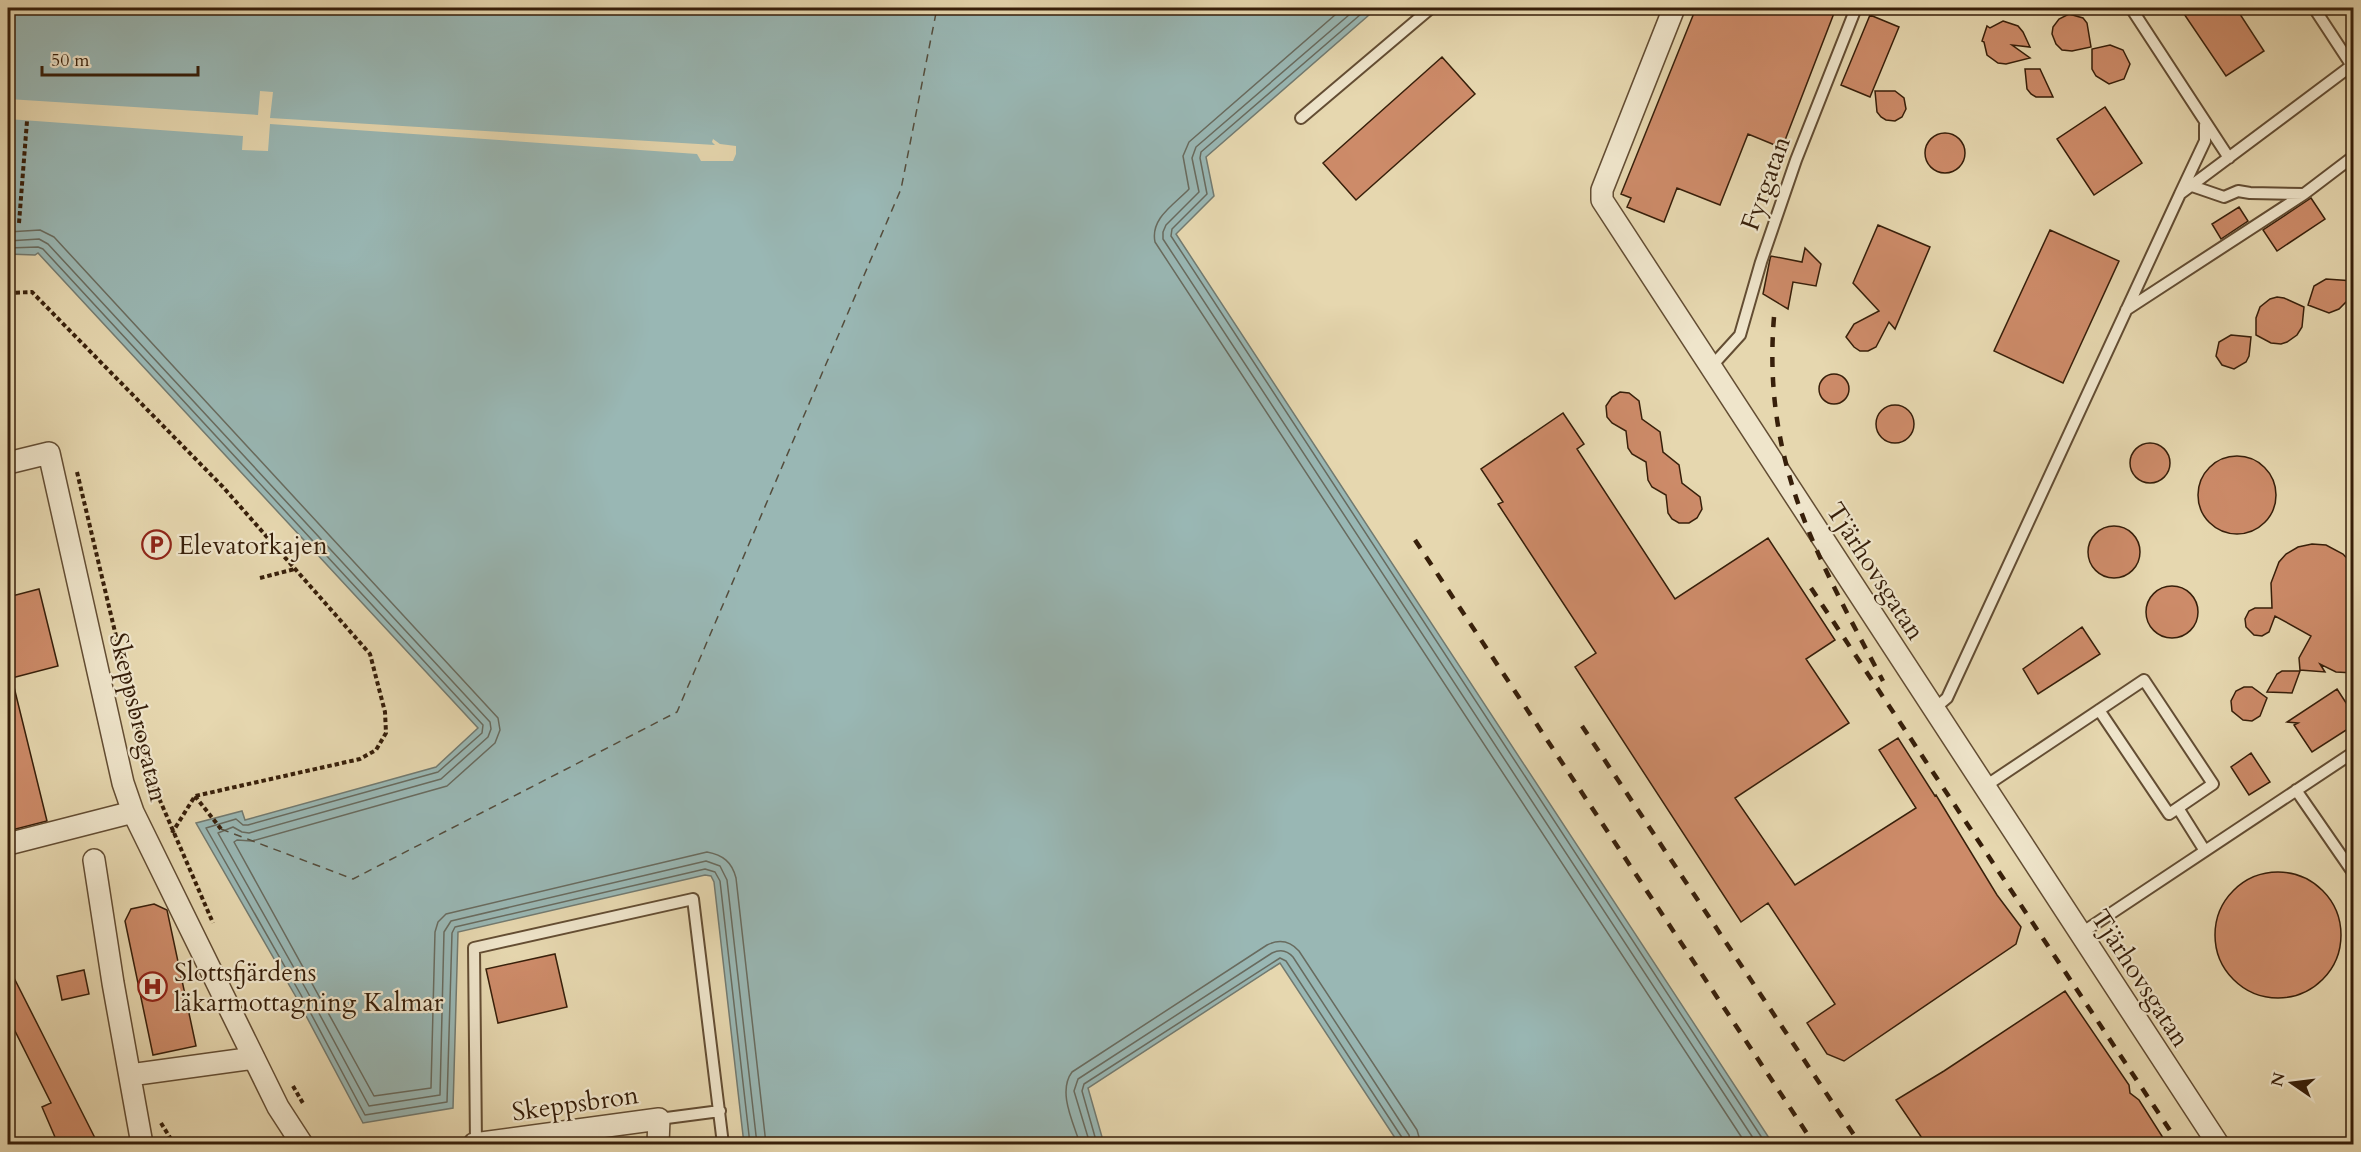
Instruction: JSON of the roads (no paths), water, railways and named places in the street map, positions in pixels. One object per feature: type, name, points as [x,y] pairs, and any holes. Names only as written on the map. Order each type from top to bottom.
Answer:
[{"type":"street","name":"Tjärhovsgatan","points":[[1674,8],[1600,196],[2218,1144]]},
{"type":"street","name":"Skeppsbrogatan","points":[[8,463],[49,453],[123,783],[133,812],[278,1107],[302,1144]]},
{"type":"street","points":[[8,844],[133,812]]},
{"type":"street","points":[[94,860],[142,1144]]},
{"type":"street","points":[[130,1075],[254,1059]]},
{"type":"street","name":"Skeppsbron","points":[[475,1144],[596,1136],[659,1119],[658,1144]]},
{"type":"lane","points":[[1301,118],[1431,8]]},
{"type":"lane","name":"Fyrgatan","points":[[1710,368],[1740,335],[1761,261],[1796,160],[1856,8]]},
{"type":"lane","points":[[2131,8],[2229,158]]},
{"type":"lane","points":[[2180,194],[2352,67],[2314,8]]},
{"type":"lane","points":[[1934,710],[1947,698],[2205,141],[2204,121]]},
{"type":"lane","points":[[2125,311],[2304,194],[2354,156]]},
{"type":"lane","points":[[2192,186],[2224,197],[2238,191],[2304,194]]},
{"type":"lane","points":[[1984,787],[2099,710],[2144,680],[2213,784],[2169,814],[2099,710]]},
{"type":"lane","points":[[2080,934],[2354,752]]},
{"type":"lane","points":[[2296,790],[2354,874]]},
{"type":"lane","points":[[2178,808],[2205,851]]},
{"type":"lane","points":[[475,1144],[474,948],[693,899],[723,1144]]},
{"type":"lane","points":[[659,1119],[720,1111]]},
{"type":"water","points":[[8,8],[1377,8],[1206,157],[1214,196],[1176,234],[1773,1144],[1399,1144],[1280,963],[1088,1088],[1104,1144],[744,1144],[714,882],[711,876],[705,875],[458,932],[453,1108],[363,1123],[296,997],[196,823],[242,811],[245,820],[436,767],[478,728],[38,253],[35,255],[8,254]]},
{"type":"railway","points":[[1774,317],[1773,370],[1777,418],[1786,464],[1817,550],[1883,681]]},
{"type":"railway","points":[[1415,540],[1814,1144]]},
{"type":"railway","points":[[1811,588],[2179,1144]]},
{"type":"railway","points":[[1582,726],[1860,1144]]},
{"type":"place","name":"Elevatorkajen","points":[[157,545]]},
{"type":"place","name":"Slottsfjärdens läkarmottagning Kalmar","points":[[153,987]]}]
